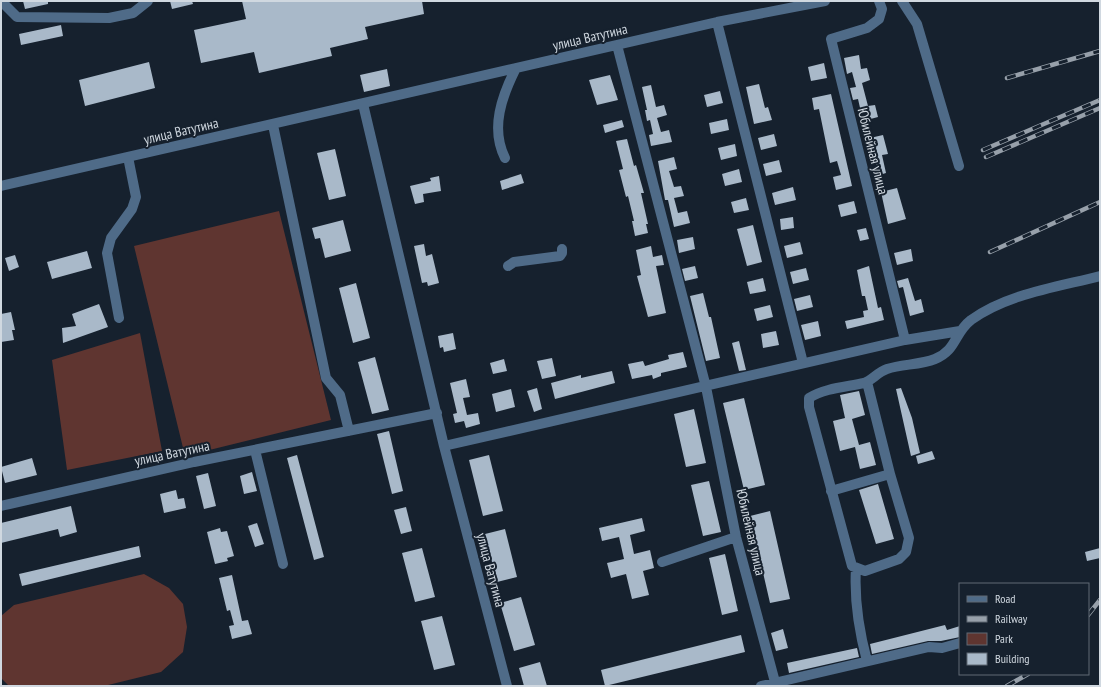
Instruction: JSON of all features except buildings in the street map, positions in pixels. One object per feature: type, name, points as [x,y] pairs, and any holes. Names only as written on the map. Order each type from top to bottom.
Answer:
[{"type":"street","points":[[4,1],[5,5],[17,17],[109,18],[133,14],[148,1]]},
{"type":"street","name":"улица Ватутина","points":[[1,186],[273,125],[617,44],[717,22],[825,1]]},
{"type":"street","name":"Юбилейная улица","points":[[880,1],[882,8],[879,19],[867,28],[831,39],[905,340]]},
{"type":"street","points":[[902,1],[908,8],[917,24],[959,166]]},
{"type":"street","points":[[717,22],[803,363]]},
{"type":"street","name":"Юбилейная улица","points":[[617,44],[706,387],[736,537],[775,682]]},
{"type":"street","points":[[505,158],[502,152],[499,131],[499,109],[506,88],[516,68]]},
{"type":"street","name":"улица Ватутина","points":[[362,104],[444,446],[507,686]]},
{"type":"street","points":[[273,125],[326,378],[340,395],[349,431]]},
{"type":"street","points":[[119,318],[107,253],[112,238],[132,209],[136,196],[128,157]]},
{"type":"street","points":[[508,266],[514,262],[560,256],[562,249]]},
{"type":"street","points":[[867,382],[890,474],[909,538],[906,552],[899,559],[865,571],[852,566],[809,408],[809,398],[817,393],[867,382],[875,375],[887,369],[933,360],[947,353],[955,343],[960,330],[970,320],[983,313],[1011,300],[1100,276]]},
{"type":"street","points":[[444,446],[706,387],[905,340],[960,330]]},
{"type":"street","name":"улица Ватутина","points":[[1,506],[194,462],[437,413]]},
{"type":"street","points":[[255,450],[283,564]]},
{"type":"street","points":[[832,491],[890,474]]},
{"type":"street","points":[[662,562],[736,537]]},
{"type":"street","points":[[856,568],[856,594],[861,636],[867,661]]},
{"type":"street","points":[[761,686],[929,647],[942,648],[959,643]]},
{"type":"green space","points":[[279,211],[331,420],[185,456],[134,246]]},
{"type":"green space","points":[[140,333],[162,451],[67,470],[52,360]]},
{"type":"green space","points":[[144,574],[169,588],[183,604],[187,627],[183,652],[161,672],[104,686],[9,686],[1,678],[1,616],[14,605]]},
{"type":"railway","points":[[1007,78],[1100,51]]},
{"type":"railway","points":[[983,150],[1100,100]]},
{"type":"railway","points":[[986,157],[1100,108]]},
{"type":"railway","points":[[990,252],[1100,202]]},
{"type":"railway","points":[[1089,614],[1100,600]]},
{"type":"railway","points":[[1007,686],[1026,675]]}]
